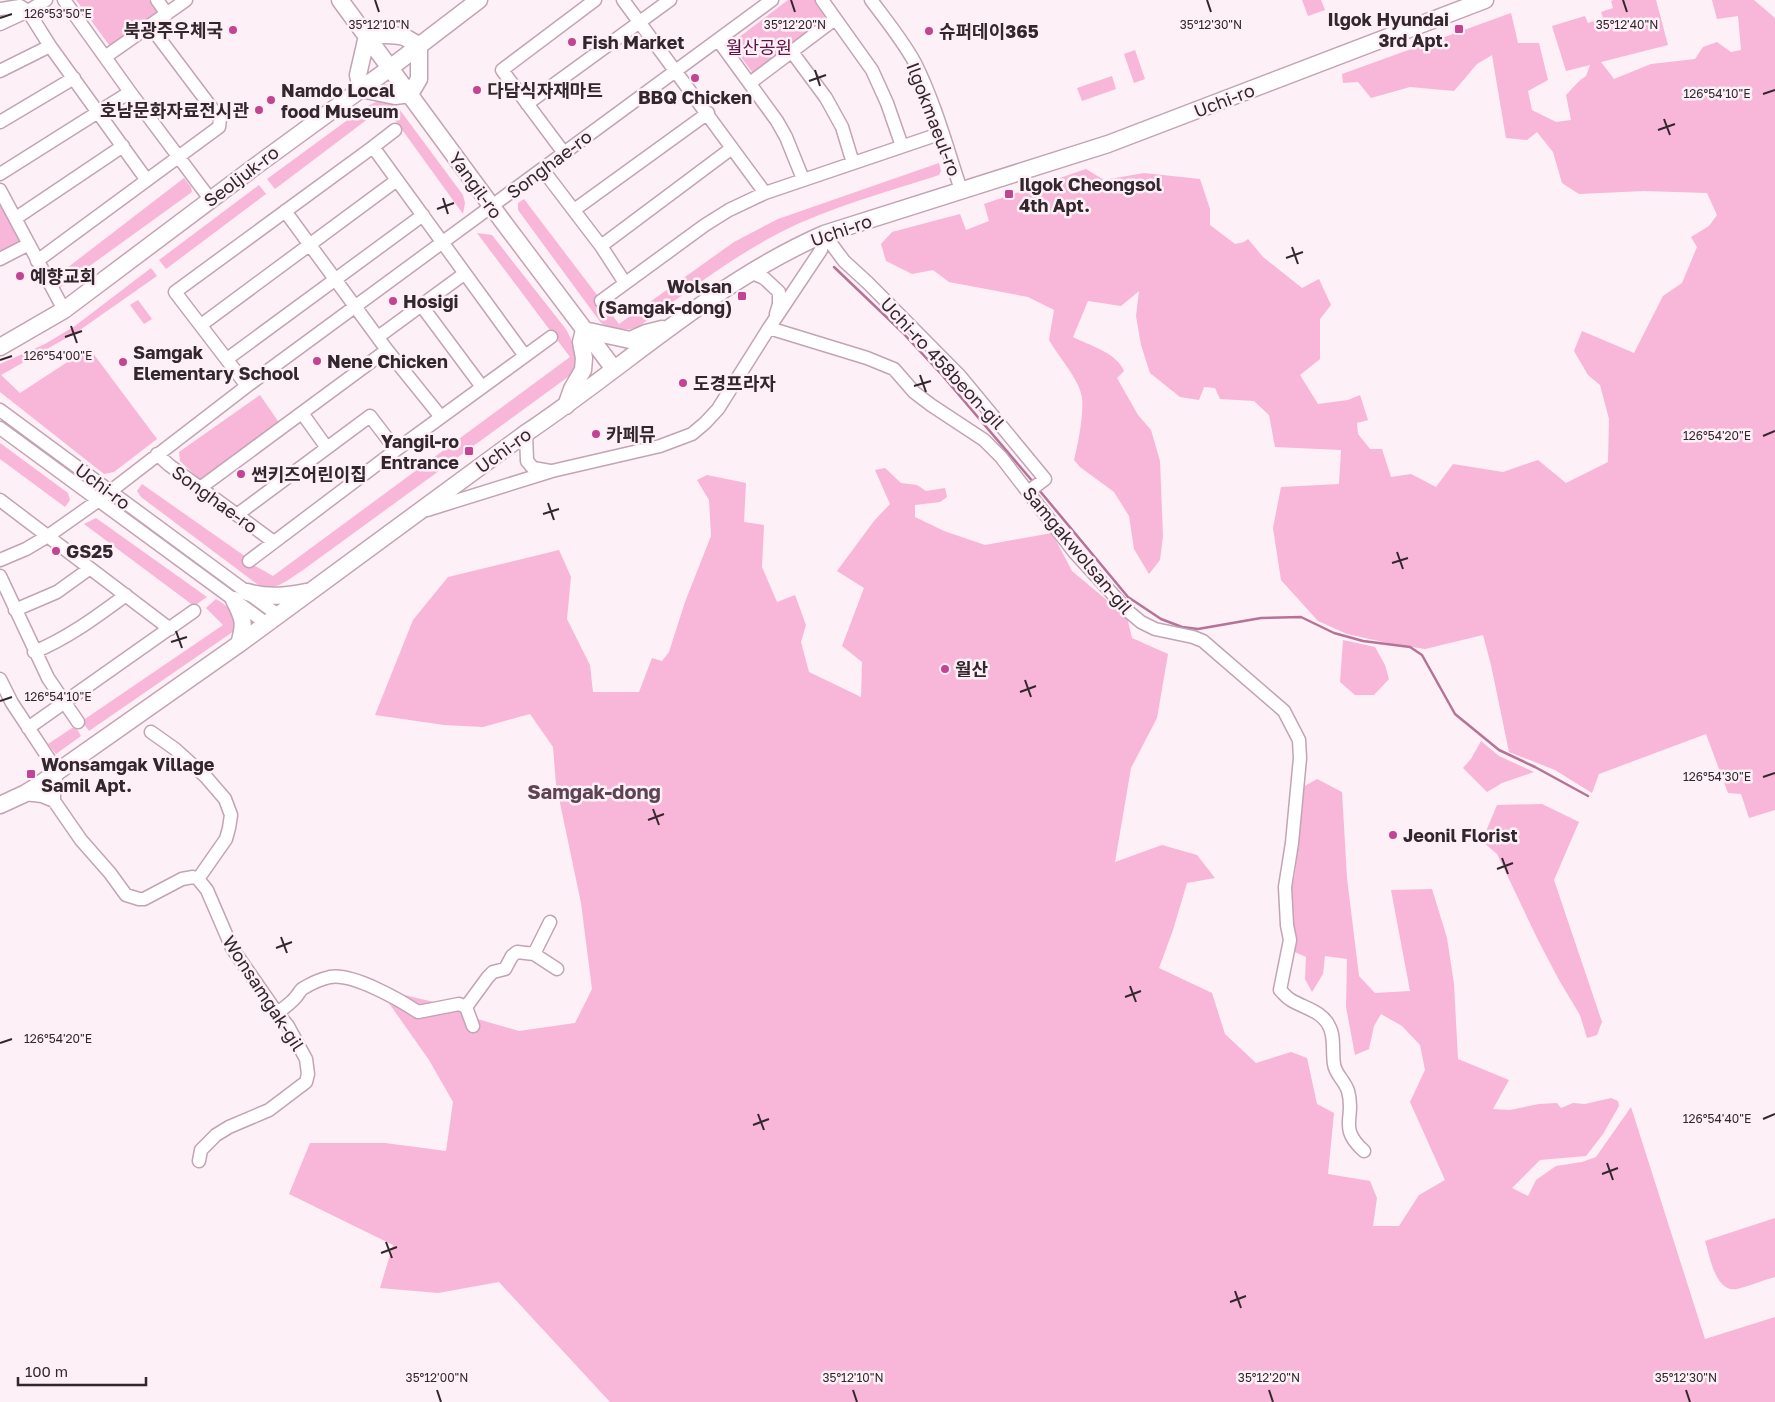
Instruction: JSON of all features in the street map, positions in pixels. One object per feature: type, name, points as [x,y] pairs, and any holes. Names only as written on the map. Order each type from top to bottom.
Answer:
[{"type":"main road","name":"Yangil-ro","points":[[340,0],[614,369]]},
{"type":"main road","name":"Seoljuk-ro","points":[[0,347],[64,310],[479,0]]},
{"type":"main road","name":"Uchi-ro","points":[[0,805],[24,794],[96,745],[273,620],[311,590],[526,433],[566,406],[673,325],[750,272],[790,249],[824,234],[1108,144],[1164,124],[1485,0]]},
{"type":"main road","points":[[384,34],[404,36],[419,45],[419,79],[410,94],[395,96],[361,89],[358,75],[367,36],[384,34]]},
{"type":"main road","points":[[566,406],[572,389],[583,370],[584,358],[581,342],[584,330],[630,340],[673,325]]},
{"type":"main road","points":[[239,644],[243,630],[241,596],[286,596],[311,590]]},
{"type":"street","points":[[0,24],[46,0]]},
{"type":"street","points":[[64,0],[210,200]]},
{"type":"street","points":[[157,0],[167,14]]},
{"type":"street","points":[[105,57],[186,0]]},
{"type":"street","points":[[564,153],[502,70],[595,0]]},
{"type":"street","points":[[623,0],[766,192]]},
{"type":"street","points":[[527,104],[670,0]]},
{"type":"street","name":"Songhae-ro","points":[[0,560],[26,549],[48,536],[111,492],[157,454],[247,386],[772,0]]},
{"type":"street","points":[[822,0],[872,70],[887,102],[902,146]]},
{"type":"street","name":"Ilgokmaeul-ro","points":[[871,0],[915,63],[942,132],[961,190]]},
{"type":"street","points":[[0,9],[20,6],[28,11],[50,46],[146,179]]},
{"type":"street","points":[[750,84],[835,19]]},
{"type":"street","points":[[37,261],[219,126],[220,119],[150,26]]},
{"type":"street","points":[[718,40],[786,137],[803,179]]},
{"type":"street","points":[[0,71],[50,46]]},
{"type":"street","points":[[792,52],[826,98],[842,128],[853,162]]},
{"type":"street","points":[[0,122],[74,78]]},
{"type":"street","points":[[0,174],[130,92]]},
{"type":"street","points":[[574,210],[708,114]]},
{"type":"street","points":[[247,386],[176,292],[395,130]]},
{"type":"street","points":[[601,300],[704,225],[728,210],[766,192],[942,132]]},
{"type":"street","points":[[16,218],[123,146]]},
{"type":"street","points":[[373,147],[525,356]]},
{"type":"street","points":[[601,246],[732,148]]},
{"type":"street","points":[[543,170],[601,246],[625,283]]},
{"type":"street","points":[[201,325],[397,180]]},
{"type":"street","points":[[0,190],[64,310]]},
{"type":"street","points":[[285,211],[387,350],[441,418]]},
{"type":"street","points":[[227,360],[423,215]]},
{"type":"street","points":[[419,512],[552,472],[660,446],[692,434],[718,409],[771,324],[822,250],[824,234]]},
{"type":"street","name":"Uchi-ro 458beon-gil","points":[[824,234],[844,261],[960,376],[1045,479],[1028,492]]},
{"type":"street","points":[[0,259],[29,244]]},
{"type":"street","points":[[750,272],[764,278],[779,292],[779,304],[771,324]]},
{"type":"street","points":[[378,338],[464,274]]},
{"type":"street","points":[[421,305],[482,387]]},
{"type":"street","name":"Samgakwolsan-gil","points":[[771,324],[894,369],[914,392],[984,440],[1001,458],[1093,574],[1141,622],[1154,629],[1193,637],[1203,641],[1284,711],[1299,740],[1300,758],[1292,843],[1285,887],[1287,925],[1290,940],[1280,990],[1290,1000],[1313,1011],[1324,1019],[1330,1027],[1334,1066],[1346,1084],[1350,1101],[1349,1133],[1356,1144],[1364,1151]]},
{"type":"street","points":[[249,561],[396,450],[551,337]]},
{"type":"street","points":[[200,488],[387,350]]},
{"type":"street","name":"Uchi-ro","points":[[0,410],[111,492],[273,620]]},
{"type":"street","points":[[302,413],[327,448]]},
{"type":"street","points":[[238,514],[370,416],[396,450]]},
{"type":"street","name":"Uchi-ro","points":[[0,428],[99,500],[241,596]]},
{"type":"street","points":[[526,433],[528,461],[533,468],[552,472]]},
{"type":"street","name":"Songhae-ro","points":[[157,454],[274,542]]},
{"type":"street","points":[[2,504],[48,536],[170,629]]},
{"type":"street","points":[[16,610],[56,592],[89,569]]},
{"type":"street","points":[[0,576],[34,652],[48,678],[78,722]]},
{"type":"street","points":[[34,652],[80,629],[126,595]]},
{"type":"street","points":[[28,728],[194,611]]},
{"type":"street","points":[[0,679],[6,705],[28,728],[58,770],[54,801]]},
{"type":"street","points":[[24,794],[42,796],[54,801],[81,840],[110,873],[126,895],[139,900],[144,899],[182,879],[193,877],[198,879],[226,839],[230,828],[231,815],[225,799],[206,777],[175,749],[151,732]]},
{"type":"street","name":"Wonsamgak-gil","points":[[198,879],[207,890],[232,948],[288,1026],[306,1060],[308,1074],[306,1082],[269,1110],[229,1126],[216,1135],[201,1150],[199,1161]]},
{"type":"street","points":[[534,954],[550,922]]},
{"type":"street","points":[[466,1007],[488,976],[493,972],[505,969],[512,956],[517,952],[534,954],[557,969]]},
{"type":"street","points":[[278,1013],[295,999],[301,990],[313,983],[331,977],[339,977],[362,983],[397,999],[418,1012],[459,1004],[466,1007],[473,1026]]},
{"type":"green space","points":[[76,0],[149,0],[158,12],[117,43],[109,45]]},
{"type":"green space","name":"월산공원","points":[[788,0],[816,0],[827,14],[826,21],[759,73],[752,72],[735,49],[734,41]]},
{"type":"green space","points":[[1302,0],[1321,0],[1325,10],[1308,16]]},
{"type":"green space","points":[[1656,0],[1668,45],[1601,62],[1614,79],[1651,64],[1695,59],[1703,47],[1717,42],[1731,52],[1741,50],[1738,16],[1717,19],[1712,0],[1754,0],[1775,18],[1775,810],[1749,818],[1741,794],[1728,793],[1706,734],[1599,774],[1592,793],[1555,770],[1509,752],[1483,635],[1425,649],[1347,634],[1318,621],[1281,580],[1273,528],[1281,487],[1339,484],[1341,450],[1275,447],[1269,415],[1254,401],[1220,399],[1215,388],[1204,387],[1199,400],[1180,397],[1150,373],[1141,345],[1136,316],[1139,291],[1121,306],[1088,301],[1073,337],[1109,354],[1120,364],[1124,371],[1117,378],[1138,415],[1151,430],[1160,461],[1163,536],[1160,560],[1149,574],[1134,549],[1129,516],[1114,492],[1080,467],[1074,460],[1079,438],[1082,398],[1073,376],[1049,340],[1054,310],[1028,297],[949,282],[933,270],[912,274],[886,261],[881,244],[892,232],[960,214],[966,230],[989,221],[984,204],[1086,169],[1104,180],[1144,173],[1200,179],[1210,209],[1210,225],[1235,244],[1248,239],[1263,257],[1302,288],[1319,279],[1331,305],[1320,319],[1320,359],[1300,375],[1318,404],[1348,400],[1360,395],[1368,420],[1357,423],[1358,434],[1370,449],[1382,449],[1391,477],[1411,474],[1436,487],[1453,464],[1503,472],[1538,460],[1566,483],[1608,462],[1609,419],[1600,385],[1588,375],[1574,351],[1582,331],[1634,353],[1663,296],[1682,283],[1697,247],[1691,237],[1709,226],[1717,215],[1707,193],[1644,191],[1579,194],[1562,183],[1553,152],[1537,132],[1527,140],[1506,138],[1492,55],[1477,64],[1454,91],[1410,87],[1371,98],[1358,82],[1343,83],[1342,74],[1511,13],[1518,43],[1539,43],[1548,80],[1528,91],[1532,110],[1556,122],[1571,120],[1566,95],[1586,76],[1590,65],[1566,71],[1552,26],[1585,16],[1588,23],[1603,18],[1601,12],[1613,8],[1611,1]]},
{"type":"green space","points":[[1135,50],[1145,79],[1134,83],[1124,54]]},
{"type":"green space","points":[[1112,76],[1116,89],[1082,101],[1077,88]]},
{"type":"green space","points":[[378,101],[394,102],[463,195],[465,203],[463,214],[385,106],[275,189],[267,179],[364,108]]},
{"type":"green space","points":[[939,163],[941,171],[939,175],[839,207],[800,223],[762,242],[690,289],[638,327],[628,329],[619,330],[601,323],[518,210],[518,203],[524,199],[619,324],[734,242],[778,219]]},
{"type":"green space","points":[[184,178],[191,187],[192,192],[59,288],[54,278]]},
{"type":"green space","points":[[259,185],[266,194],[166,269],[159,260]]},
{"type":"green space","points":[[0,198],[21,237],[19,244],[0,253]]},
{"type":"green space","points":[[477,233],[492,235],[565,328],[571,339],[575,356],[572,374],[303,570],[273,587],[261,587],[141,497],[137,491],[142,484],[246,557],[252,564],[273,576],[570,357]]},
{"type":"green space","points":[[151,268],[157,276],[77,332],[1,375],[20,393],[89,348],[157,439],[114,472],[104,474],[0,392],[0,364],[45,344],[75,326]]},
{"type":"green space","points":[[138,300],[152,319],[144,324],[130,305]]},
{"type":"green space","points":[[260,395],[280,424],[205,478],[198,478],[180,461],[179,452]]},
{"type":"green space","points":[[0,443],[68,493],[70,500],[65,507],[0,459]]},
{"type":"green space","points":[[885,468],[901,483],[917,485],[926,491],[945,488],[947,497],[940,502],[915,505],[915,517],[944,531],[985,545],[1052,533],[1072,571],[1127,617],[1132,638],[1168,654],[1157,718],[1131,768],[1115,862],[1162,845],[1197,855],[1215,878],[1187,883],[1159,968],[1212,993],[1225,1034],[1256,1063],[1291,1052],[1307,1058],[1317,1104],[1334,1113],[1328,1174],[1370,1181],[1377,1198],[1373,1226],[1399,1226],[1419,1195],[1445,1180],[1410,1102],[1425,1070],[1420,1045],[1402,1026],[1381,1014],[1374,1026],[1369,1049],[1355,1055],[1346,1007],[1347,959],[1325,956],[1323,974],[1312,992],[1305,979],[1306,957],[1295,952],[1289,898],[1295,874],[1303,787],[1317,779],[1342,792],[1347,878],[1359,976],[1375,993],[1410,991],[1391,890],[1432,889],[1447,938],[1454,984],[1458,1059],[1509,1080],[1493,1109],[1510,1110],[1539,1104],[1557,1103],[1561,1108],[1573,1103],[1585,1104],[1611,1098],[1618,1101],[1619,1106],[1603,1134],[1586,1156],[1540,1160],[1512,1188],[1528,1196],[1536,1180],[1556,1166],[1582,1162],[1596,1157],[1631,1107],[1705,1339],[1775,1317],[1775,1402],[610,1402],[499,1282],[438,1293],[380,1288],[393,1245],[289,1194],[310,1143],[385,1143],[446,1151],[453,1102],[429,1060],[379,989],[438,1003],[474,1018],[519,1031],[575,1023],[592,989],[581,903],[556,784],[553,747],[530,714],[483,727],[444,725],[375,715],[413,620],[448,577],[559,550],[571,577],[567,619],[590,665],[593,692],[639,692],[652,658],[662,661],[669,652],[685,602],[711,536],[709,500],[697,480],[707,475],[746,483],[744,522],[764,525],[762,567],[777,602],[795,595],[806,625],[801,642],[809,672],[861,697],[862,662],[842,646],[864,588],[837,571],[874,521],[890,504],[875,470]]},
{"type":"green space","points":[[96,518],[207,597],[194,606],[84,524]]},
{"type":"green space","points":[[216,599],[231,612],[235,625],[234,631],[89,731],[82,721],[223,625],[206,608]]},
{"type":"green space","points":[[1343,640],[1375,647],[1385,665],[1389,679],[1374,695],[1355,695],[1340,682]]},
{"type":"green space","points":[[75,726],[81,736],[56,754],[48,744]]},
{"type":"green space","points":[[1481,741],[1499,756],[1534,772],[1502,783],[1487,792],[1463,768],[1471,759]]},
{"type":"green space","points":[[1542,804],[1579,822],[1554,880],[1602,1022],[1597,1035],[1587,1038],[1580,1015],[1538,940],[1497,854],[1482,841],[1497,805]]},
{"type":"green space","points":[[1775,1218],[1775,1277],[1737,1289],[1730,1289],[1723,1285],[1715,1272],[1705,1241]]},
{"type":"waterway","points":[[834,267],[902,332],[942,375],[1034,483]]},
{"type":"waterway","points":[[1039,490],[1128,597],[1161,619],[1182,627],[1198,629],[1261,618],[1301,617],[1334,633],[1363,641],[1410,647],[1422,655],[1455,714],[1499,750],[1588,796]]},
{"type":"place","name":"Ilgok Hyundai 3rd Apt.","points":[[1459,29]]},
{"type":"place","name":"북광주우체국","points":[[233,30]]},
{"type":"place","name":"슈퍼데이365","points":[[929,31]]},
{"type":"place","name":"Fish Market","points":[[572,42]]},
{"type":"place","name":"BBQ Chicken","points":[[695,78]]},
{"type":"place","name":"다담식자재마트","points":[[477,90]]},
{"type":"place","name":"Namdo Local food Museum","points":[[271,100]]},
{"type":"place","name":"호남문화자료전시관","points":[[259,110]]},
{"type":"place","name":"Ilgok Cheongsol 4th Apt.","points":[[1009,194]]},
{"type":"place","name":"예향교회","points":[[20,276]]},
{"type":"place","name":"Wolsan (Samgak-dong)","points":[[742,296]]},
{"type":"place","name":"Hosigi","points":[[393,301]]},
{"type":"place","name":"Nene Chicken","points":[[317,361]]},
{"type":"place","name":"Samgak Elementary School","points":[[123,362]]},
{"type":"place","name":"도경프라자","points":[[683,383]]},
{"type":"place","name":"카페뮤","points":[[596,434]]},
{"type":"place","name":"Yangil-ro Entrance","points":[[469,451]]},
{"type":"place","name":"썬키즈어린이집","points":[[241,474]]},
{"type":"place","name":"GS25","points":[[56,551]]},
{"type":"place","name":"월산","points":[[945,669]]},
{"type":"place","name":"Wonsamgak Village Samil Apt.","points":[[31,774]]},
{"type":"place","name":"Jeonil Florist","points":[[1393,835]]},
{"type":"district","name":"Samgak-dong","points":[[594,791]]}]
